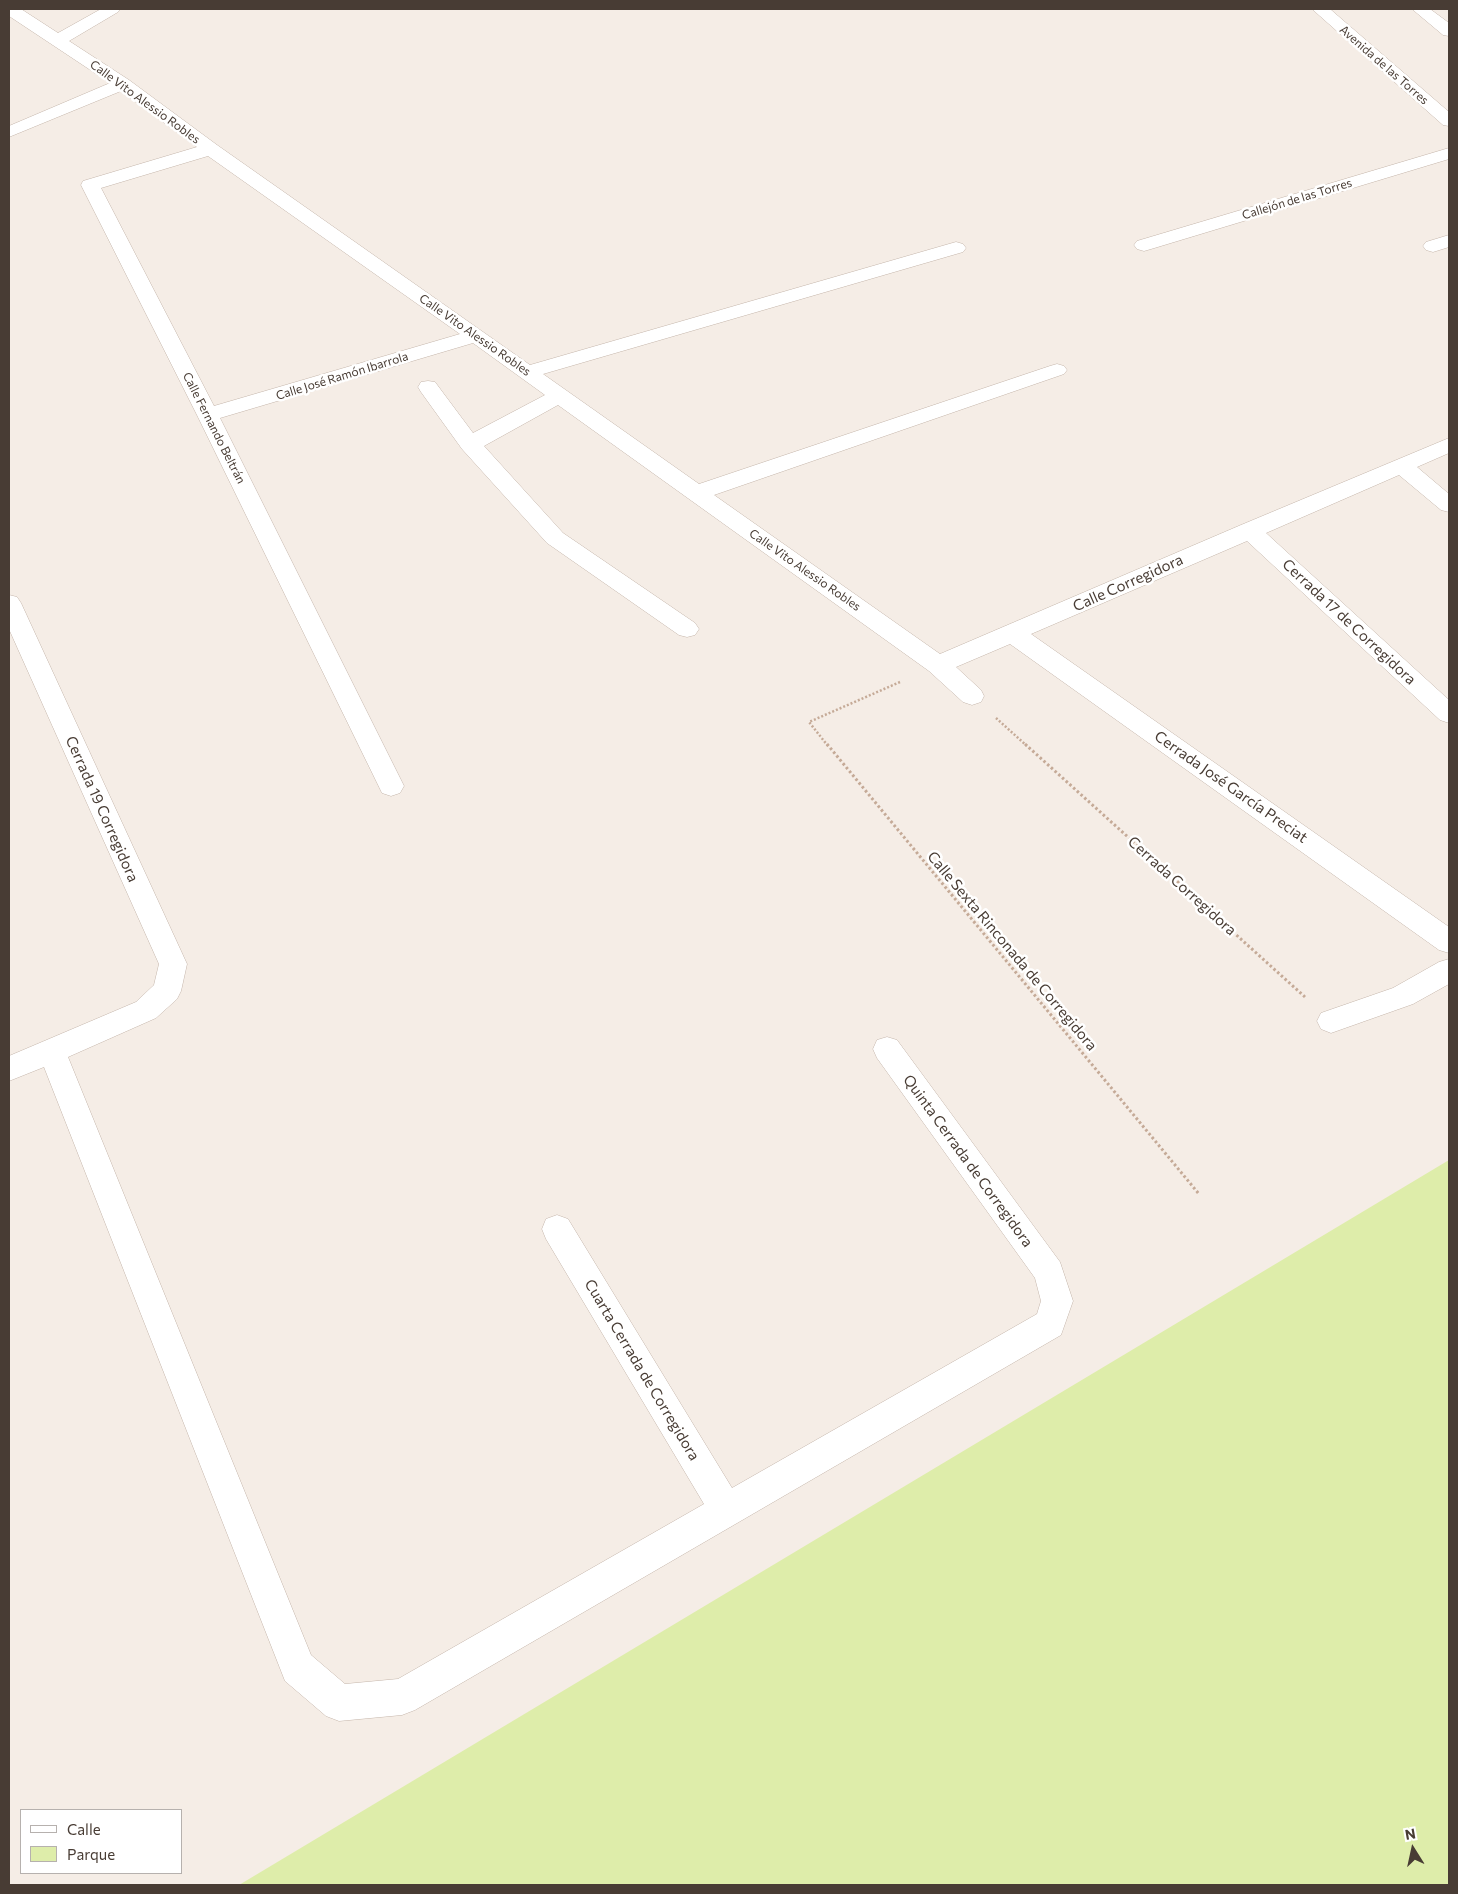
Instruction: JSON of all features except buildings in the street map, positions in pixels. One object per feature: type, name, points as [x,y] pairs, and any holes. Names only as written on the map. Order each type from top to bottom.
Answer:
[{"type":"street","name":"Calle Vito Alessio Robles","points":[[10,9],[123,84],[211,149],[528,372],[938,665]]},
{"type":"street","points":[[57,41],[112,9]]},
{"type":"street","name":"Avenida de las Torres","points":[[1320,9],[1449,121]]},
{"type":"street","points":[[1420,9],[1449,31]]},
{"type":"street","points":[[9,132],[123,84]]},
{"type":"street","name":"Calle Fernando Beltrán","points":[[211,149],[90,185],[208,415],[391,786]]},
{"type":"street","name":"Callejón de las Torres","points":[[1144,244],[1449,153]]},
{"type":"street","points":[[528,372],[956,248]]},
{"type":"street","name":"Calle José Ramón Ibarrola","points":[[208,415],[476,336]]},
{"type":"street","points":[[697,493],[1057,370]]},
{"type":"street","points":[[428,387],[470,444],[555,538],[687,629]]},
{"type":"street","points":[[470,444],[560,395]]},
{"type":"street","name":"Calle Corregidora","points":[[938,665],[1449,445]]},
{"type":"street","points":[[1402,466],[1449,505]]},
{"type":"street","name":"Cerrada 17 de Corregidora","points":[[1249,530],[1449,714]]},
{"type":"street","name":"Cerrada 19 Corregidora","points":[[9,603],[172,964],[167,991],[146,1010],[52,1052]]},
{"type":"street","name":"Cerrada José García Preciat","points":[[1012,633],[1449,942]]},
{"type":"street","points":[[938,665],[972,696]]},
{"type":"street","points":[[1331,1021],[1403,996],[1449,970]]},
{"type":"street","name":"Quinta Cerrada de Corregidora","points":[[727,1510],[1050,1324],[1057,1301],[1049,1272],[887,1049]]},
{"type":"street","points":[[9,1069],[52,1052],[298,1668],[339,1703],[402,1696],[727,1510]]},
{"type":"street","name":"Cuarta Cerrada de Corregidora","points":[[557,1229],[727,1510]]},
{"type":"path","name":"Calle Sexta Rinconada de Corregidora","points":[[938,665],[809,722],[1199,1194]]},
{"type":"path","name":"Cerrada Corregidora","points":[[972,696],[1331,1021]]},
{"type":"green space","points":[[1449,1160],[1449,1885],[239,1885]]}]
